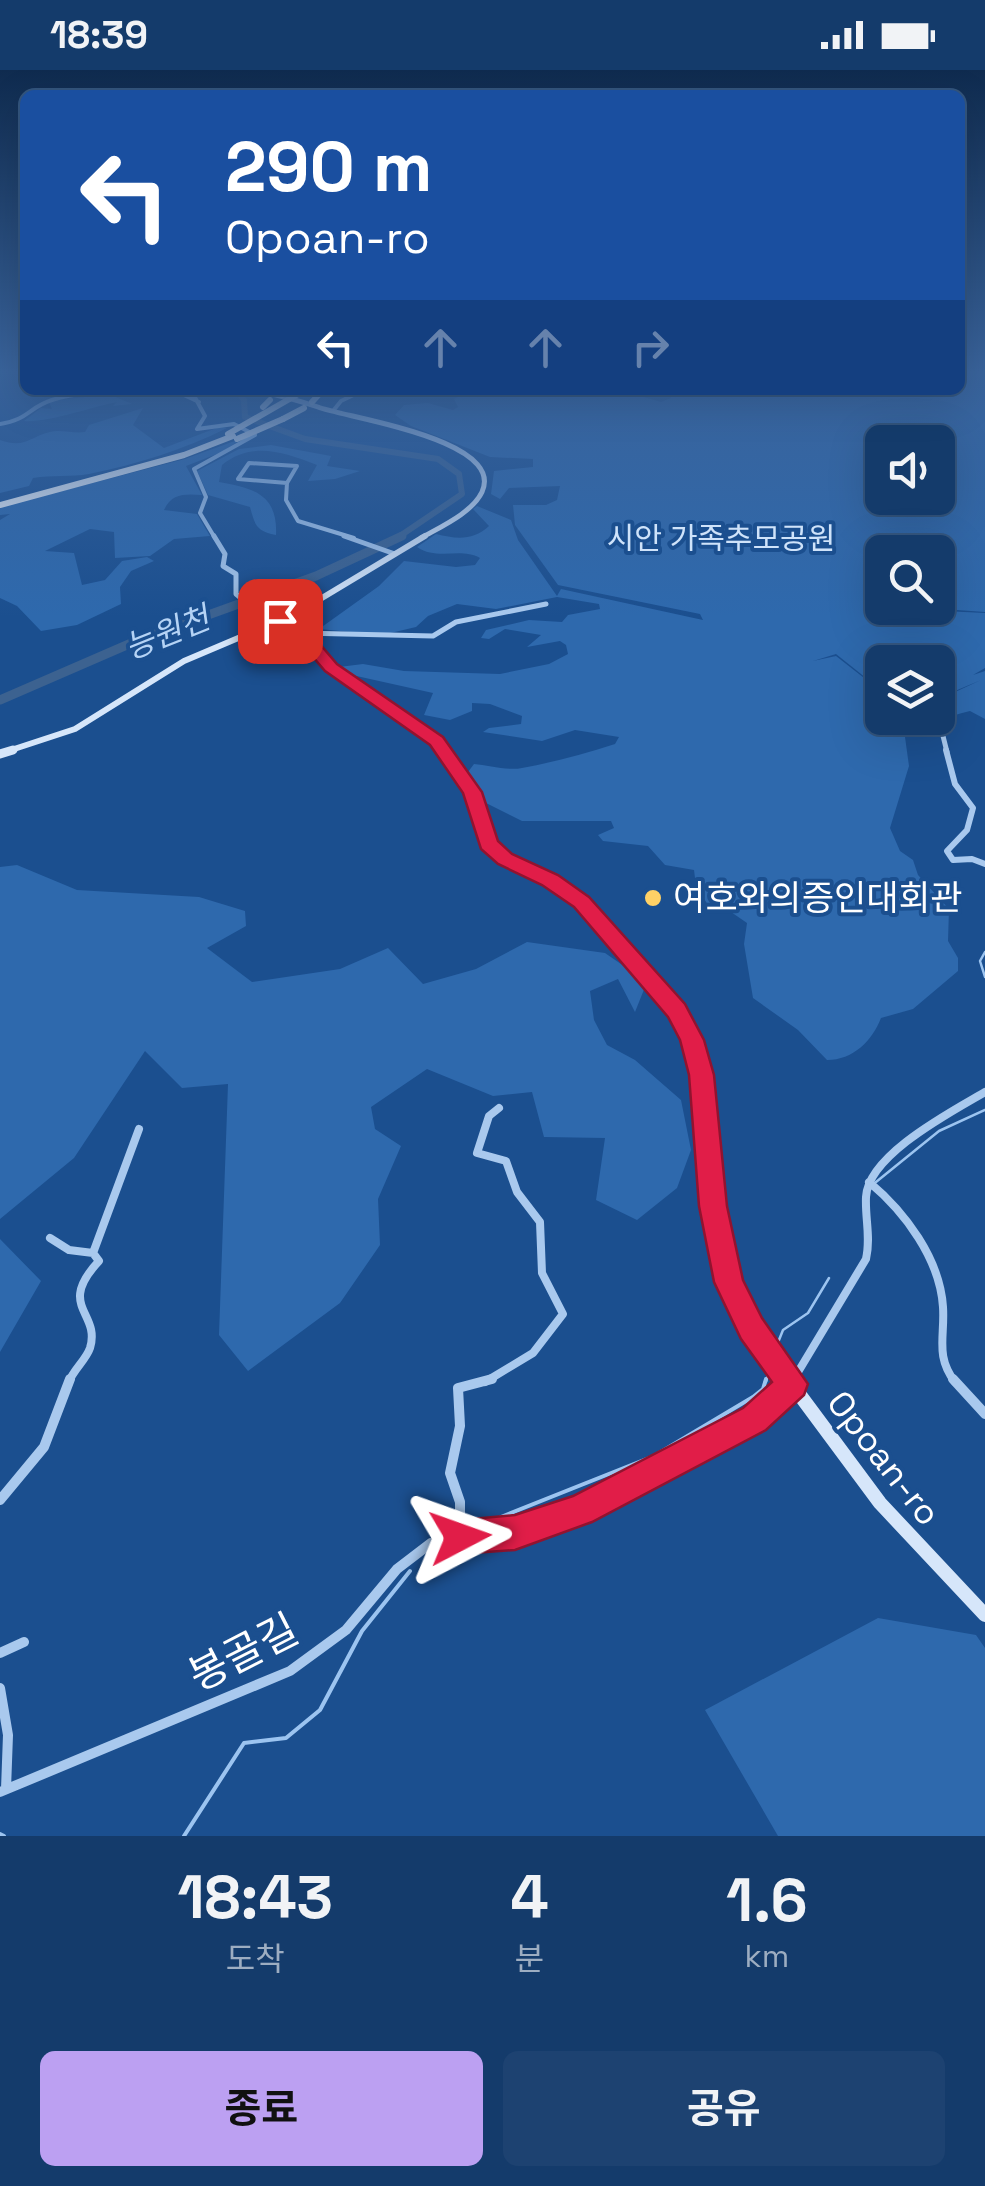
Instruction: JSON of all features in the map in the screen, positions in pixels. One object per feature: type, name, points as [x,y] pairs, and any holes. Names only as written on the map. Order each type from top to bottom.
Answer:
[{"type":"highway","points":[[0,503],[186,452]]},
{"type":"highway","points":[[0,503],[125,472]]},
{"type":"street","points":[[223,452],[194,469],[206,498],[200,513],[225,554],[223,566],[236,574],[236,594],[254,610],[280,621]]},
{"type":"street","points":[[0,754],[75,729],[184,661],[280,621],[476,502],[484,487],[479,467],[463,452]]},
{"type":"street","points":[[287,482],[238,480],[250,463],[297,466],[287,482],[285,496],[297,520],[309,530],[366,542],[392,552]]},
{"type":"street","points":[[301,633],[433,636],[456,622],[504,609],[546,604]]},
{"type":"street","name":"Opoan-ro","points":[[280,621],[301,633],[331,667],[420,727],[444,749],[472,792],[488,844],[505,859],[550,880],[582,902],[676,1010],[692,1040],[702,1075],[713,1206],[729,1282],[752,1329],[902,1530],[985,1616]]},
{"type":"street","points":[[942,736],[955,784],[973,808],[967,830],[948,852],[953,860],[972,859],[985,864]]},
{"type":"street","points":[[985,1092],[914,1137],[875,1169],[868,1182],[889,1198],[928,1259],[943,1310],[943,1365],[985,1414]]},
{"type":"street","points":[[460,1537],[460,1502],[450,1472],[460,1426],[458,1388],[482,1385],[509,1371],[552,1336],[563,1314],[542,1273],[540,1222],[516,1192],[506,1161],[477,1153],[489,1116],[500,1108]]},
{"type":"street","points":[[93,1253],[140,1128]]},
{"type":"street","name":"봉골길","points":[[3,1791],[290,1672],[346,1630],[416,1552],[431,1543],[515,1532],[580,1510],[754,1419],[792,1384],[866,1259],[871,1237],[868,1182]]},
{"type":"street","points":[[0,1500],[44,1447],[72,1373],[90,1350],[90,1334],[78,1296],[86,1276],[99,1260],[93,1253],[69,1250],[50,1238]]},
{"type":"street","points":[[0,1653],[24,1642]]},
{"type":"street","points":[[0,1688],[8,1734],[3,1791]]},
{"type":"green space","points":[[0,452],[167,452],[89,474],[33,478],[29,486],[0,493]]},
{"type":"green space","points":[[203,452],[221,452],[186,466],[202,495],[175,498],[164,510],[197,514],[210,536],[174,539],[150,556],[115,558],[114,532],[90,529],[45,551],[74,553],[82,585],[105,580],[122,561],[147,557],[154,561],[131,571],[120,587],[121,604],[77,625],[41,631],[17,606],[0,598],[0,520],[10,514],[0,515],[0,507]]},
{"type":"green space","points":[[232,452],[248,452],[222,465],[219,482],[253,491],[268,502],[276,521],[276,535],[257,526],[250,507],[208,495],[197,471]]},
{"type":"green space","points":[[275,452],[331,456],[327,466],[360,471],[335,479],[308,481],[317,465]]},
{"type":"green space","name":"시안 가족추모공원","points":[[478,452],[865,452],[865,515],[955,515],[955,452],[985,452],[985,612],[955,610],[955,535],[865,535],[865,625],[955,625],[955,612],[985,613],[985,668],[973,675],[985,671],[985,719],[970,711],[955,715],[955,692],[981,680],[955,691],[955,645],[865,645],[865,677],[836,654],[813,661],[836,656],[865,679],[865,735],[909,735],[905,737],[909,766],[890,828],[900,851],[913,860],[918,875],[949,909],[948,941],[958,958],[958,971],[913,1009],[881,1018],[867,1041],[853,1053],[827,1060],[798,1030],[753,998],[744,944],[747,923],[731,912],[708,905],[696,886],[694,870],[665,865],[648,846],[603,841],[598,835],[614,828],[611,821],[522,821],[486,803],[468,772],[474,764],[516,769],[546,763],[615,744],[619,737],[575,730],[542,741],[483,732],[521,724],[522,716],[490,704],[472,703],[472,711],[450,720],[424,715],[433,693],[352,675],[339,667],[363,664],[404,671],[500,674],[549,664],[568,654],[566,645],[560,641],[527,647],[541,635],[505,629],[489,639],[481,638],[486,630],[529,620],[562,622],[568,615],[600,609],[599,604],[557,597],[496,609],[457,604],[428,616],[416,627],[382,635],[319,629],[379,586],[404,561],[456,567],[475,565],[480,558],[472,555],[433,553],[417,547],[436,534],[464,538],[483,531],[489,526],[473,509],[477,506],[511,520],[518,540],[557,596],[561,589],[703,620],[700,614],[558,585],[515,525],[513,505],[546,505],[557,500],[560,486],[509,488],[500,499],[491,494],[494,471],[533,467],[533,459],[490,457]]},
{"type":"green space","points":[[17,865],[77,890],[199,897],[245,911],[246,926],[207,948],[252,982],[340,969],[388,948],[423,984],[476,969],[527,942],[605,953],[647,982],[635,1012],[618,979],[590,991],[594,1020],[607,1045],[635,1060],[681,1100],[691,1150],[677,1188],[637,1220],[596,1200],[605,1138],[544,1137],[532,1092],[493,1096],[427,1069],[371,1107],[375,1129],[401,1146],[378,1199],[380,1245],[340,1303],[248,1371],[219,1335],[228,1084],[182,1088],[145,1051],[74,1158],[0,1219],[0,867]]},
{"type":"green space","points":[[0,1239],[41,1281],[0,1352]]},
{"type":"green space","points":[[878,1618],[976,1635],[985,1648],[985,1836],[778,1836],[705,1710]]},
{"type":"waterway","name":"능원천","points":[[394,452],[438,459],[459,474],[462,494],[397,538]]},
{"type":"waterway","name":"능원천","points":[[0,700],[136,641],[316,576],[402,536]]},
{"type":"waterway","points":[[985,952],[980,961],[985,977]]},
{"type":"waterway","points":[[876,1182],[939,1131],[985,1110]]},
{"type":"waterway","points":[[775,1350],[783,1330],[808,1313],[829,1278]]},
{"type":"waterway","points":[[766,1382],[769,1372]]},
{"type":"waterway","points":[[501,1517],[654,1456],[753,1397],[763,1389],[766,1379]]},
{"type":"waterway","points":[[184,1836],[244,1743],[286,1738],[320,1710],[362,1631],[410,1571]]},
{"type":"waterway","points":[[0,1834],[4,1836]]},
{"type":"place","name":"여호와의증인대회관","points":[[653,898]]},
{"type":"route","points":[[280,621],[301,633],[331,667],[436,741],[472,792],[488,844],[505,859],[550,880],[582,902],[676,1010],[692,1040],[702,1075],[713,1206],[729,1282],[752,1329],[792,1384],[754,1419],[580,1510],[515,1532],[460,1537]]}]
